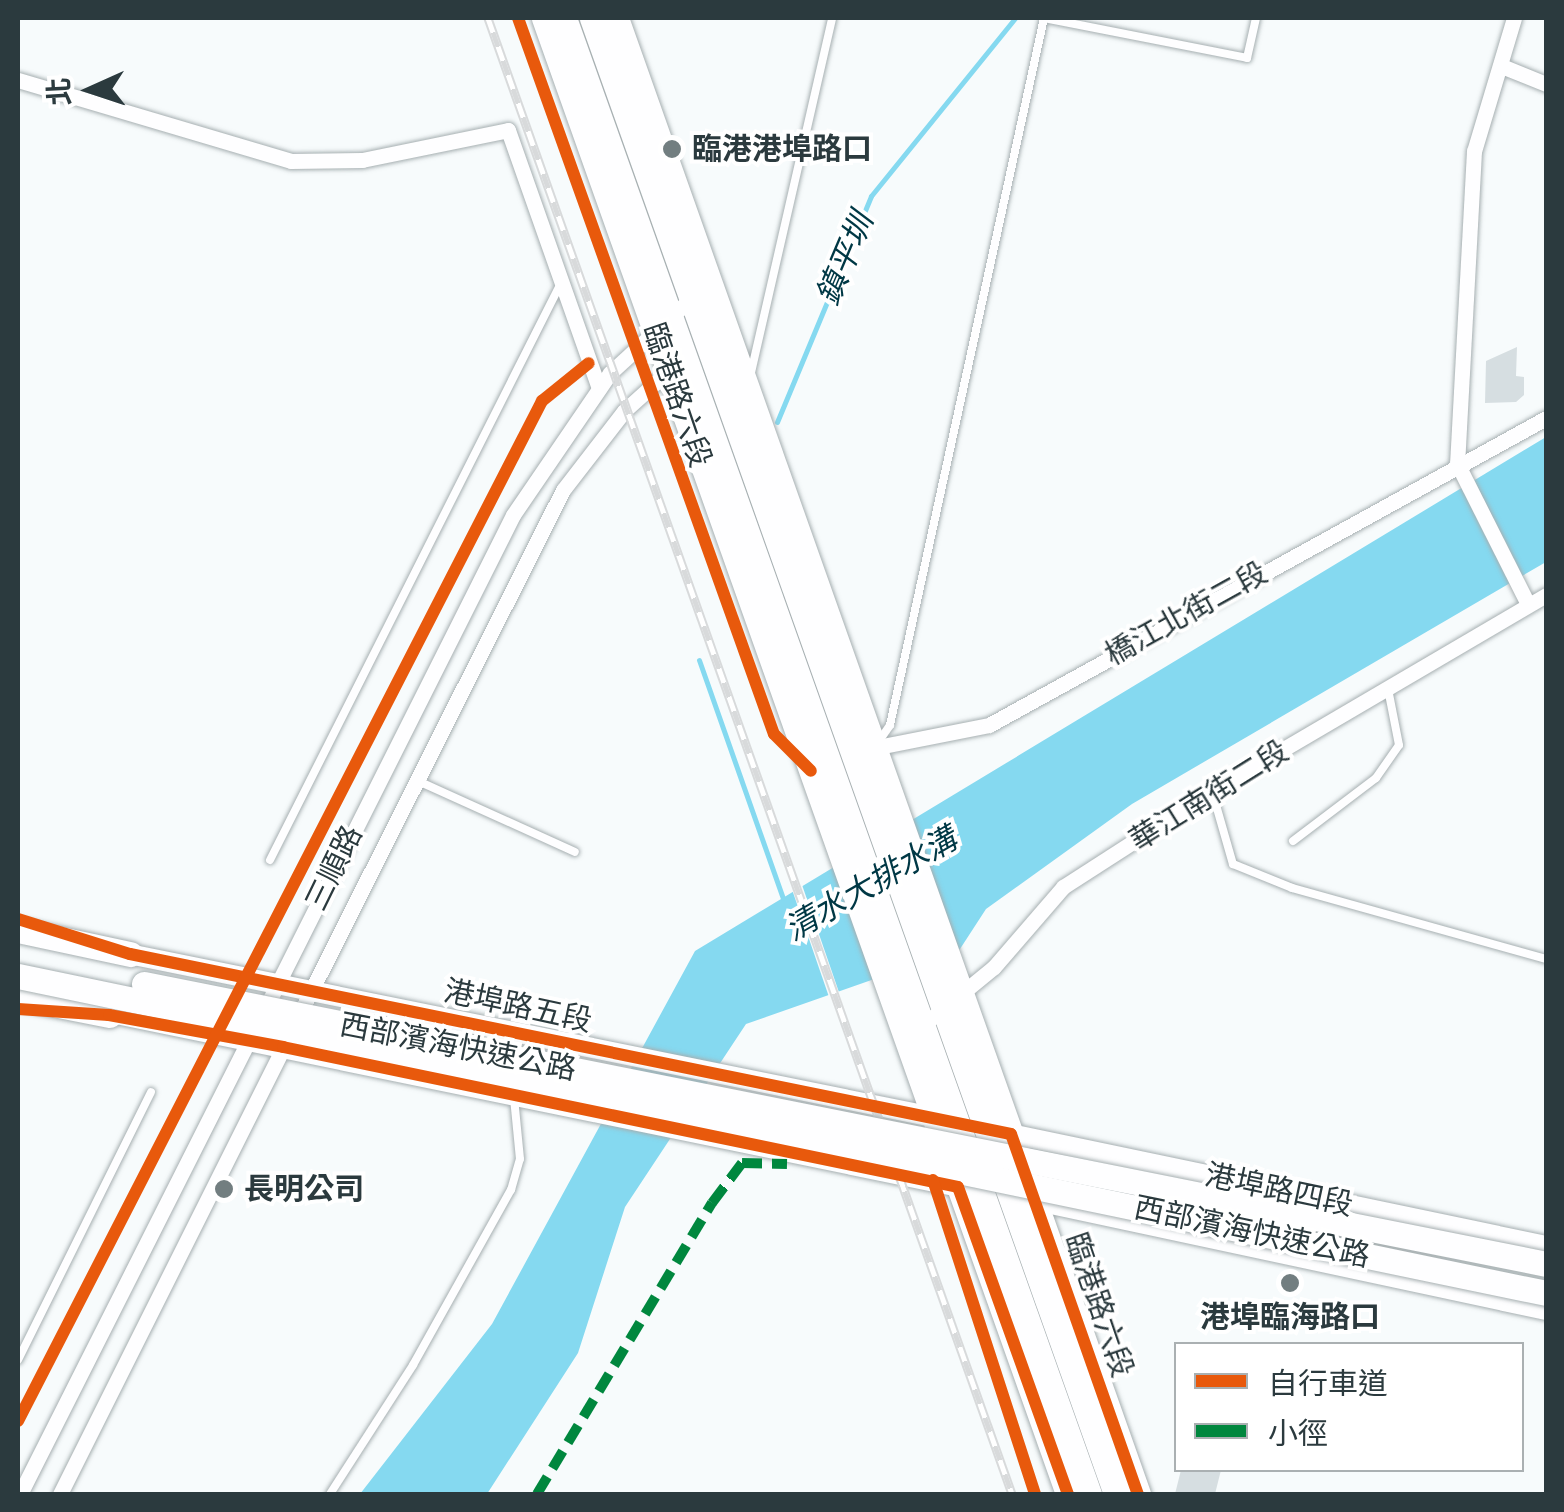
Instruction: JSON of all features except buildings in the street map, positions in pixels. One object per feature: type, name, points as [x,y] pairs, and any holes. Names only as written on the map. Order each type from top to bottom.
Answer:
[{"type":"main road","name":"臨港路六段","points":[[544,18],[662,324],[746,386],[844,758]]},
{"type":"main road","name":"臨港路六段","points":[[564,18],[662,324]]},
{"type":"main road","name":"臨港路六段","points":[[592,18],[699,291]]},
{"type":"main road","name":"臨港路六段","points":[[616,18],[699,291],[695,347],[844,758]]},
{"type":"main road","points":[[844,758],[944,1009],[959,1122],[1089,1494]]},
{"type":"main road","points":[[844,758],[944,1009]]},
{"type":"main road","points":[[844,758],[904,1037],[1068,1494]]},
{"type":"main road","points":[[18,930],[130,954]]},
{"type":"main road","name":"西部濱海快速公路","points":[[18,959],[1546,1264]]},
{"type":"main road","name":"西部濱海快速公路","points":[[18,976],[1546,1293]]},
{"type":"main road","points":[[18,997],[109,1016]]},
{"type":"main road","name":"臨港路六段","points":[[944,1009],[1116,1494]]},
{"type":"main road","name":"臨港路六段","points":[[944,1009],[1011,1134],[1138,1494]]},
{"type":"street","points":[[1514,18],[1504,67],[1474,151],[1456,463],[1526,598]]},
{"type":"street","points":[[1504,67],[1546,84]]},
{"type":"street","points":[[18,80],[291,160],[362,160],[508,130],[599,388]]},
{"type":"street","name":"三順路","points":[[20,1494],[513,516],[599,388],[699,291]]},
{"type":"street","name":"三順路","points":[[60,1494],[564,490],[624,411],[695,347]]},
{"type":"street","name":"橋江北街二段","points":[[844,758],[989,724],[1456,463],[1546,418]]},
{"type":"street","name":"華江南街二段","points":[[904,1037],[944,1009],[1064,887],[1212,791],[1388,689],[1526,598],[1546,595]]},
{"type":"street","name":"港埠路五段","points":[[18,919],[68,929],[130,954]]},
{"type":"street","name":"港埠路五段","points":[[18,942],[130,954],[312,988],[1011,1134]]},
{"type":"street","points":[[18,976],[109,1016]]},
{"type":"street","points":[[18,1010],[109,1016],[283,1047],[958,1187]]},
{"type":"street","name":"港埠路四段","points":[[1011,1134],[1546,1246]]},
{"type":"street","name":"港埠路四段","points":[[958,1187],[1037,1200],[1546,1310]]},
{"type":"lane","points":[[746,386],[758,362],[832,18]]},
{"type":"lane","points":[[844,758],[890,725],[1044,18],[1247,58],[1256,18]]},
{"type":"lane","points":[[270,860],[561,283]]},
{"type":"lane","points":[[1293,840],[1376,778],[1400,745],[1388,689]]},
{"type":"lane","points":[[418,781],[575,852]]},
{"type":"lane","points":[[1212,791],[1233,864],[1292,888],[1546,960]]},
{"type":"lane","points":[[18,1360],[151,1092]]},
{"type":"lane","points":[[330,1494],[413,1365],[511,1190],[520,1159],[514,1094]]},
{"type":"water","name":"清水大排水溝","points":[[1546,437],[1546,562],[1132,804],[986,909],[960,949],[746,1024],[625,1207],[578,1353],[487,1494],[360,1494],[492,1324],[695,951]]},
{"type":"pier","points":[[800,879],[840,996],[830,1000],[790,883]]},
{"type":"waterway","name":"鎮平圳","points":[[777,422],[871,196],[1015,18]]},
{"type":"waterway","name":"鎮平圳","points":[[699,660],[783,898]]},
{"type":"railway","points":[[488,18],[1012,1494]]},
{"type":"marked path","points":[[537,1494],[712,1203],[742,1163],[787,1164]]},
{"type":"cycle path","points":[[518,18],[774,734],[811,771]]},
{"type":"cycle path","points":[[18,1421],[542,401],[589,363]]},
{"type":"cycle path","points":[[18,919],[130,954],[1011,1134],[1138,1494]]},
{"type":"cycle path","points":[[18,1009],[109,1015],[283,1047],[958,1187],[1068,1494]]},
{"type":"cycle path","points":[[933,1180],[1035,1494]]},
{"type":"place","name":"臨港港埠路口","points":[[672,149]]},
{"type":"place","name":"長明公司","points":[[224,1189]]},
{"type":"place","name":"港埠臨海路口","points":[[1290,1283]]}]
